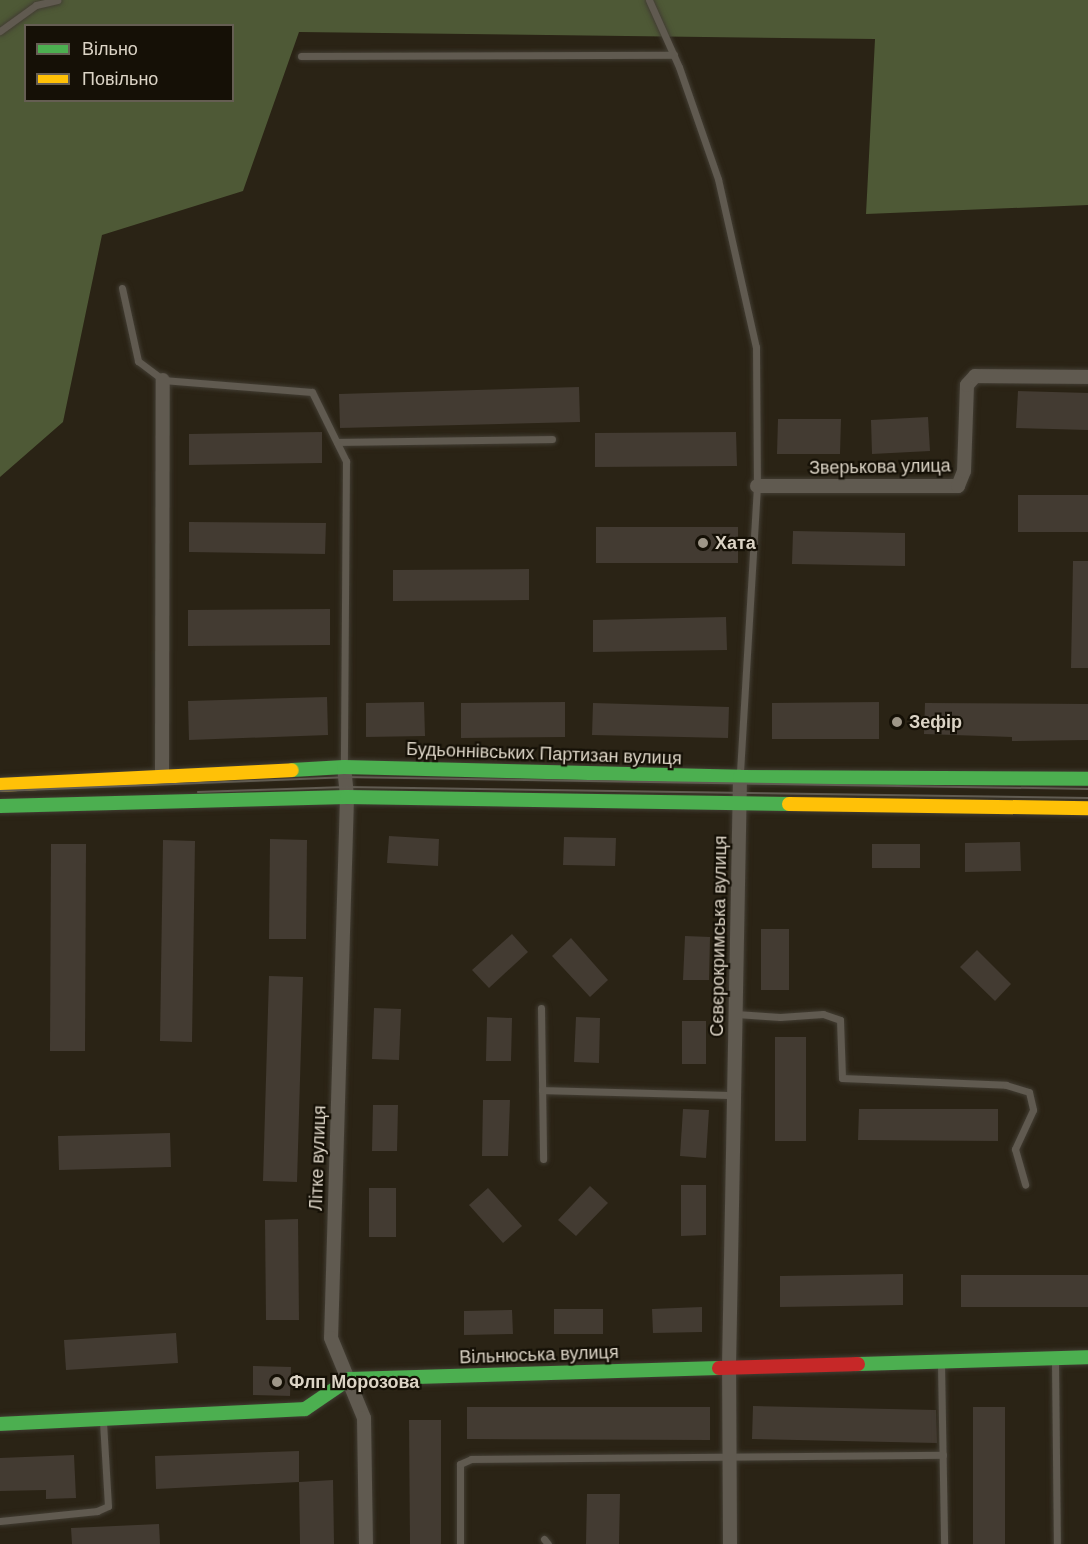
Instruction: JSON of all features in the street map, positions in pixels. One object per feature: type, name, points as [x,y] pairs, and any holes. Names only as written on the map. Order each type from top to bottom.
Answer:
[{"type":"main road","name":"Будьоннівських Партизан вулиця","points":[[0,785],[344,767],[740,777],[1088,779]]},
{"type":"main road","points":[[0,806],[347,797],[1088,808]]},
{"type":"main road","name":"Вільнюська вулиця","points":[[349,1379],[1088,1357]]},
{"type":"main road","points":[[0,1424],[305,1409],[349,1379]]},
{"type":"street","name":"Зверькова улица","points":[[757,486],[958,486],[964,471],[967,385],[975,376],[1088,377]]},
{"type":"street","points":[[162,776],[163,380]]},
{"type":"street","name":"Літке вулиця","points":[[344,767],[347,797],[331,1338],[364,1418],[366,1544]]},
{"type":"street","name":"Сєвєрокримська вулиця","points":[[730,1544],[729,1367],[740,777]]},
{"type":"lane","points":[[0,31],[36,5],[57,0]]},
{"type":"lane","points":[[649,0],[674,55],[718,179],[756,347],[757,486],[740,777]]},
{"type":"lane","points":[[301,56],[674,55]]},
{"type":"lane","points":[[122,288],[138,361],[163,380],[312,392],[346,461],[344,767]]},
{"type":"lane","points":[[337,442],[552,439]]},
{"type":"lane","points":[[541,1008],[543,1160]]},
{"type":"lane","points":[[736,1014],[780,1017],[824,1014],[840,1020],[842,1078],[1006,1085],[1029,1092],[1033,1110],[1015,1149],[1025,1185]]},
{"type":"lane","points":[[542,1090],[735,1095]]},
{"type":"lane","points":[[1055,1358],[1057,1544]]},
{"type":"lane","points":[[941,1361],[944,1544]]},
{"type":"lane","points":[[0,1521],[97,1511],[108,1506],[103,1419]]},
{"type":"lane","points":[[460,1544],[460,1464],[471,1459],[730,1455],[943,1455]]},
{"type":"green space","points":[[0,0],[1088,0],[1088,205],[866,214],[875,39],[299,32],[243,191],[102,235],[63,422],[0,477]]},
{"type":"building","points":[[579,387],[580,422],[340,428],[339,394]]},
{"type":"building","points":[[1018,391],[1088,393],[1088,430],[1016,428]]},
{"type":"building","points":[[928,417],[930,451],[872,454],[871,420]]},
{"type":"building","points":[[778,419],[841,419],[840,454],[777,454]]},
{"type":"building","points":[[322,432],[322,463],[189,465],[189,434]]},
{"type":"building","points":[[736,432],[737,466],[595,467],[595,433]]},
{"type":"building","points":[[1018,495],[1088,495],[1088,532],[1018,532]]},
{"type":"building","points":[[189,522],[326,523],[325,554],[189,552]]},
{"type":"building","points":[[596,527],[738,527],[738,563],[596,563]]},
{"type":"building","points":[[793,531],[905,533],[905,566],[792,564]]},
{"type":"building","points":[[1073,561],[1088,561],[1088,668],[1071,668]]},
{"type":"building","points":[[529,569],[529,600],[393,601],[393,570]]},
{"type":"building","points":[[330,609],[330,645],[188,646],[188,610]]},
{"type":"building","points":[[726,617],[727,650],[593,652],[593,620]]},
{"type":"building","points":[[327,697],[328,735],[189,740],[188,701]]},
{"type":"building","points":[[424,702],[425,736],[366,737],[366,703]]},
{"type":"building","points":[[565,702],[565,737],[461,738],[461,703]]},
{"type":"building","points":[[879,702],[879,739],[772,739],[772,703]]},
{"type":"building","points":[[593,703],[729,707],[728,738],[592,735]]},
{"type":"building","points":[[925,703],[1088,704],[1088,740],[1012,741],[1012,737],[924,734]]},
{"type":"building","points":[[389,836],[439,839],[438,866],[387,863]]},
{"type":"building","points":[[564,837],[616,838],[615,866],[563,865]]},
{"type":"building","points":[[270,839],[307,840],[306,939],[269,939]]},
{"type":"building","points":[[163,840],[195,841],[192,1042],[160,1041]]},
{"type":"building","points":[[1020,842],[1021,871],[965,872],[965,843]]},
{"type":"building","points":[[51,844],[86,844],[85,1051],[50,1051]]},
{"type":"building","points":[[872,844],[920,844],[920,868],[872,868]]},
{"type":"building","points":[[761,929],[789,929],[789,990],[761,990]]},
{"type":"building","points":[[512,934],[528,952],[489,988],[472,970]]},
{"type":"building","points":[[685,936],[710,937],[709,980],[683,980]]},
{"type":"building","points":[[571,938],[608,980],[590,997],[552,956]]},
{"type":"building","points":[[977,950],[1011,984],[995,1001],[960,967]]},
{"type":"building","points":[[269,976],[303,977],[297,1182],[263,1181]]},
{"type":"building","points":[[374,1008],[401,1009],[399,1060],[372,1059]]},
{"type":"building","points":[[487,1017],[512,1018],[511,1061],[486,1061]]},
{"type":"building","points":[[576,1017],[600,1018],[599,1063],[574,1062]]},
{"type":"building","points":[[682,1021],[706,1021],[706,1064],[682,1064]]},
{"type":"building","points":[[775,1037],[806,1037],[806,1141],[775,1141]]},
{"type":"building","points":[[483,1100],[510,1100],[508,1156],[482,1156]]},
{"type":"building","points":[[373,1105],[398,1105],[397,1151],[372,1151]]},
{"type":"building","points":[[683,1109],[709,1110],[706,1158],[680,1156]]},
{"type":"building","points":[[859,1109],[998,1109],[998,1141],[858,1140]]},
{"type":"building","points":[[170,1133],[171,1167],[59,1170],[58,1136]]},
{"type":"building","points":[[681,1185],[706,1185],[706,1235],[681,1236]]},
{"type":"building","points":[[590,1186],[608,1203],[576,1236],[558,1220]]},
{"type":"building","points":[[369,1188],[396,1188],[396,1237],[369,1237]]},
{"type":"building","points":[[488,1188],[522,1226],[503,1243],[469,1205]]},
{"type":"building","points":[[298,1219],[299,1320],[266,1320],[265,1220]]},
{"type":"building","points":[[903,1274],[903,1305],[780,1307],[780,1276]]},
{"type":"building","points":[[961,1275],[1088,1275],[1088,1307],[961,1307]]},
{"type":"building","points":[[702,1307],[702,1332],[653,1333],[652,1309]]},
{"type":"building","points":[[554,1309],[603,1309],[603,1334],[554,1334]]},
{"type":"building","points":[[512,1310],[513,1334],[464,1335],[464,1311]]},
{"type":"building","points":[[176,1333],[178,1363],[66,1370],[64,1340]]},
{"type":"building","points":[[253,1366],[291,1367],[290,1396],[253,1395]]},
{"type":"building","points":[[753,1406],[936,1410],[937,1443],[752,1439]]},
{"type":"building","points":[[467,1407],[710,1407],[710,1440],[467,1439]]},
{"type":"building","points":[[973,1407],[1005,1407],[1005,1544],[973,1544]]},
{"type":"building","points":[[409,1420],[441,1420],[441,1544],[410,1544]]},
{"type":"building","points":[[299,1451],[299,1482],[156,1489],[155,1456]]},
{"type":"building","points":[[74,1455],[76,1498],[46,1499],[46,1490],[0,1491],[0,1458]]},
{"type":"building","points":[[333,1480],[334,1544],[300,1544],[299,1482]]},
{"type":"building","points":[[587,1494],[620,1494],[619,1544],[586,1544]]},
{"type":"building","points":[[159,1524],[160,1544],[72,1544],[71,1528]]},
{"type":"tram line","points":[[0,791],[344,777],[1088,789]]},
{"type":"tram line","points":[[198,792],[346,787],[1088,798]]},
{"type":"traffic: fast","points":[[292,770],[344,767],[740,777],[1088,779]]},
{"type":"traffic: fast","points":[[0,806],[347,797],[789,804]]},
{"type":"traffic: fast","points":[[858,1364],[1088,1357]]},
{"type":"traffic: fast","points":[[0,1424],[305,1409],[349,1379],[719,1368]]},
{"type":"traffic: slow","points":[[0,785],[292,770]]},
{"type":"traffic: slow","points":[[789,804],[1088,808]]},
{"type":"traffic: jam","points":[[719,1368],[858,1364]]},
{"type":"place","name":"Хата","points":[[703,543]]},
{"type":"place","name":"Зефір","points":[[897,722]]},
{"type":"place","name":"Флп Морозова","points":[[277,1382]]}]
